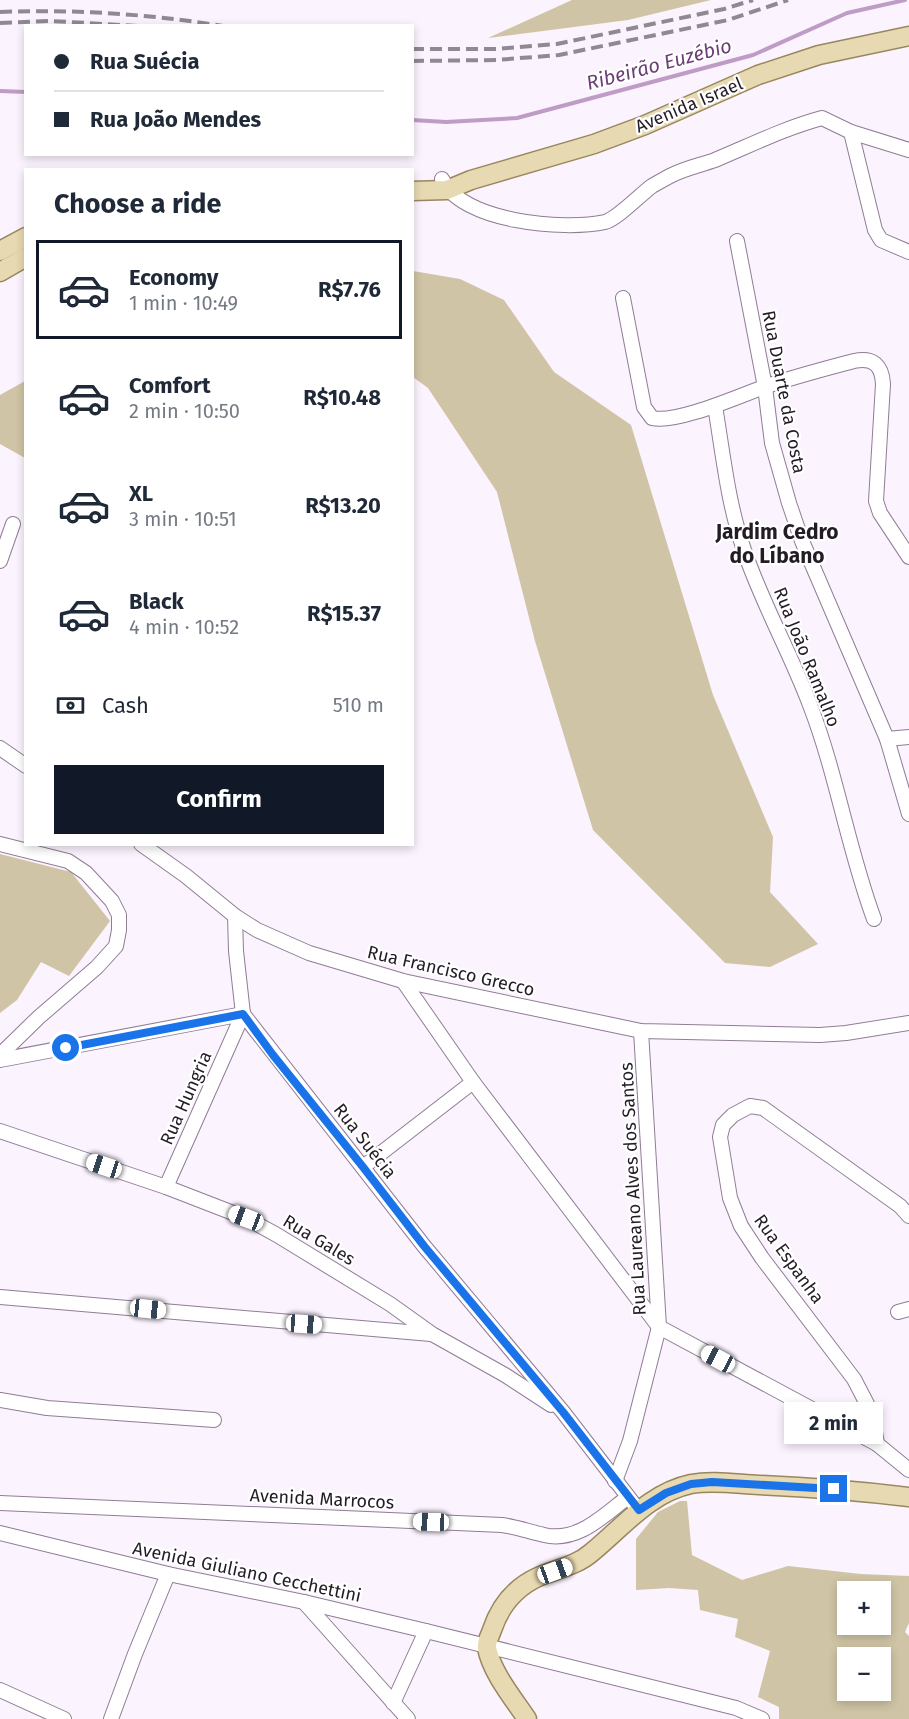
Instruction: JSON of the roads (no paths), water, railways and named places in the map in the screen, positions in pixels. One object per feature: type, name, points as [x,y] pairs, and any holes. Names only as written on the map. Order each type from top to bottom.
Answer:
[{"type":"main road","name":"Avenida Israel","points":[[414,191],[471,180],[594,144],[656,120],[758,75],[809,58],[909,36]]},
{"type":"main road","name":"Avenida Israel","points":[[414,179],[445,185]]},
{"type":"main road","points":[[0,237],[24,231]]},
{"type":"main road","points":[[0,251],[24,238]]},
{"type":"main road","points":[[0,272],[24,258]]},
{"type":"main road","points":[[527,1719],[495,1668],[487,1646],[496,1618],[503,1604],[519,1588],[536,1578],[574,1564],[590,1555],[633,1504],[691,1484],[712,1482],[834,1489],[909,1497]]},
{"type":"street","points":[[445,185],[467,205],[490,214],[529,222],[565,225],[608,221],[653,185],[675,173],[714,160],[795,125],[822,118],[851,132],[909,150]]},
{"type":"street","points":[[851,132],[875,230],[881,240],[909,252]]},
{"type":"street","name":"Rua Duarte da Costa","points":[[737,242],[765,387],[772,443],[795,522],[887,740],[909,814]]},
{"type":"street","points":[[624,298],[644,408],[647,414],[658,419],[715,406],[765,387],[865,358],[874,362],[883,372],[876,501],[880,513],[909,557]]},
{"type":"street","name":"Rua João Ramalho","points":[[715,406],[734,513],[744,549],[810,705],[831,770],[860,880],[874,920]]},
{"type":"street","points":[[0,561],[13,524]]},
{"type":"street","points":[[887,740],[909,737]]},
{"type":"street","points":[[0,748],[24,765]]},
{"type":"street","points":[[0,844],[68,861],[86,873],[112,901],[119,915],[119,930],[116,946],[97,967],[39,1017],[0,1055]]},
{"type":"street","name":"Rua Francisco Grecco","points":[[144,846],[186,876],[235,916],[257,930],[309,953],[404,981],[641,1031],[846,1033],[909,1023]]},
{"type":"street","points":[[0,1060],[243,1014],[236,951],[235,916]]},
{"type":"street","points":[[404,981],[473,1082],[659,1327],[877,1444],[909,1470]]},
{"type":"street","name":"Rua Suécia","points":[[243,1014],[424,1246],[563,1412],[615,1481]]},
{"type":"street","name":"Rua Hungria","points":[[166,1187],[243,1014]]},
{"type":"street","name":"Rua Laureano Alves dos Santos","points":[[615,1481],[630,1441],[659,1327],[641,1031]]},
{"type":"street","points":[[363,1167],[473,1082]]},
{"type":"street","name":"Rua Espanha","points":[[877,1444],[873,1420],[854,1379],[762,1258],[741,1226],[730,1198],[720,1137],[723,1125],[733,1114],[750,1106],[763,1108],[900,1206],[909,1216]]},
{"type":"street","name":"Rua Gales","points":[[0,1131],[166,1187],[246,1218],[277,1234],[390,1304],[432,1334],[505,1375],[563,1412]]},
{"type":"street","points":[[0,1297],[432,1334]]},
{"type":"street","points":[[0,1400],[47,1408],[214,1420]]},
{"type":"street","points":[[615,1481],[633,1504]]},
{"type":"street","name":"Avenida Marrocos","points":[[0,1503],[502,1525],[546,1536],[561,1537],[585,1529],[633,1504]]},
{"type":"street","name":"Avenida Giuliano Cecchettini","points":[[0,1533],[168,1574],[426,1630],[736,1708],[762,1719]]},
{"type":"street","points":[[111,1719],[168,1574]]},
{"type":"street","points":[[304,1602],[408,1719]]},
{"type":"street","points":[[393,1702],[426,1630]]},
{"type":"street","points":[[0,1690],[64,1719]]},
{"type":"waterway","name":"Ribeirão Euzébio","points":[[414,120],[446,122],[517,118],[753,55],[847,13],[905,0]]},
{"type":"waterway","name":"Ribeirão Euzébio","points":[[0,91],[24,92]]},
{"type":"railway","points":[[414,49],[496,49],[557,44],[724,9],[753,0]]},
{"type":"railway","points":[[414,61],[496,60],[559,55],[728,20],[788,0]]},
{"type":"railway","points":[[0,12],[112,13],[209,24]]},
{"type":"railway","points":[[0,23],[51,21],[104,24]]},
{"type":"district","name":"Jardim Cedro do Líbano","points":[[777,544]]}]
